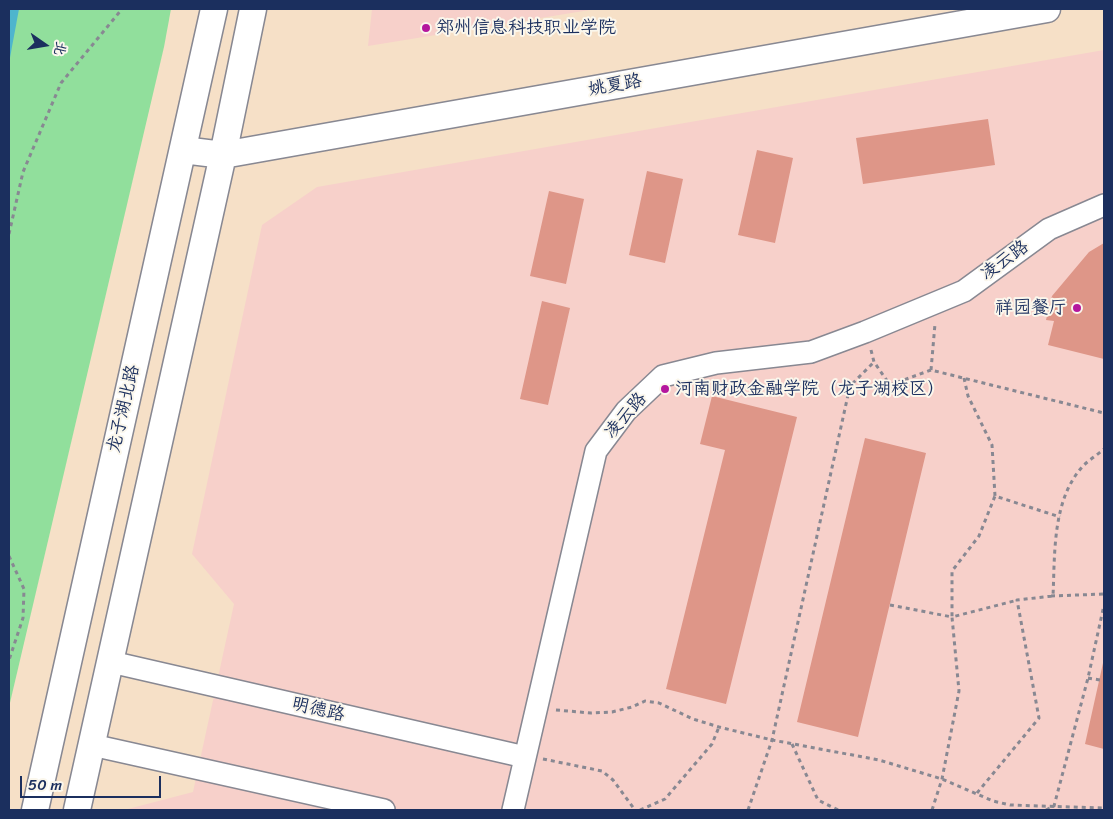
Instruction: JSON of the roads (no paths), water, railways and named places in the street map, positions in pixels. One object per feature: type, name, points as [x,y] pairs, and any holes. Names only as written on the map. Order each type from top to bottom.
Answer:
[{"type":"street","name":"龙子湖北路","points":[[35,810],[214,9]]},
{"type":"street","points":[[77,810],[223,156],[253,9]]},
{"type":"street","name":"姚夏路","points":[[183,150],[223,156],[1047,9]]},
{"type":"street","name":"凌云路","points":[[513,810],[596,451],[626,411],[663,376],[716,363],[811,352],[937,303],[964,291],[1049,229],[1104,205]]},
{"type":"street","name":"明德路","points":[[111,662],[525,757]]},
{"type":"street","points":[[92,745],[384,810]]},
{"type":"water","points":[[9,9],[19,9],[9,63]]},
{"type":"place","name":"郑州信息科技职业学院","points":[[426,28]]},
{"type":"place","name":"祥园餐厅","points":[[1077,308]]},
{"type":"place","name":"河南财政金融学院（龙子湖校区）","points":[[665,389]]}]
